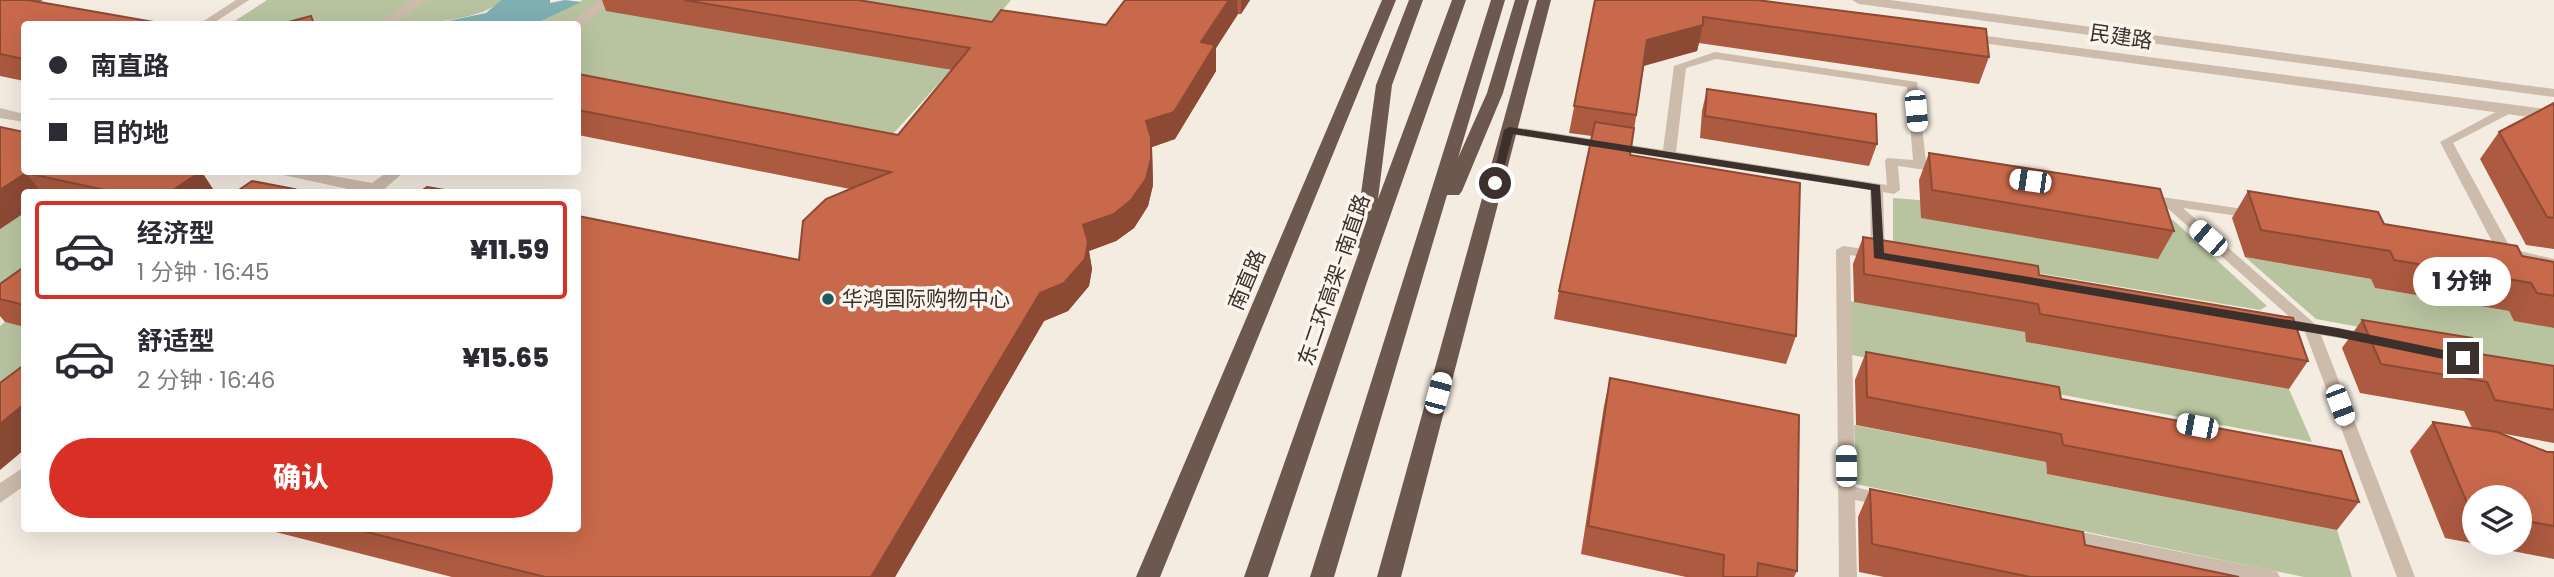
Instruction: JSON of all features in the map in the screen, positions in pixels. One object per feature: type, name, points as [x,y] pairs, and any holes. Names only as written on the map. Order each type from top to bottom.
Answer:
[{"type":"highway","name":"南直路","points":[[1148,577],[1389,0]]},
{"type":"highway","points":[[1358,279],[1384,86],[1416,0]]},
{"type":"highway","name":"东二环高架-南直路","points":[[1256,577],[1358,279],[1459,0]]},
{"type":"highway","points":[[1322,577],[1498,0]]},
{"type":"highway","points":[[1414,282],[1495,93],[1522,0]]},
{"type":"highway","points":[[1389,577],[1545,0]]},
{"type":"street","points":[[390,21],[420,0]]},
{"type":"street","points":[[580,21],[606,0]]},
{"type":"street","name":"民建路","points":[[1859,0],[2554,93]]},
{"type":"street","name":"民建路","points":[[1945,35],[2554,116]]},
{"type":"street","points":[[0,113],[21,117]]},
{"type":"street","points":[[302,175],[363,189]]},
{"type":"street","points":[[375,189],[392,175]]},
{"type":"street","points":[[0,495],[21,478]]},
{"type":"lane","points":[[210,21],[244,0]]},
{"type":"lane","points":[[1669,155],[1680,66],[1714,55],[1913,84],[1920,165]]},
{"type":"lane","points":[[2554,116],[2507,110],[2446,142],[2499,251],[2554,263]]},
{"type":"lane","points":[[1509,130],[1895,190],[1891,161],[1948,169]]},
{"type":"lane","points":[[1848,577],[1847,492],[1851,361],[1843,250],[1885,257],[1876,187]]},
{"type":"lane","points":[[2140,198],[2262,216]]},
{"type":"lane","points":[[2167,202],[2311,328],[2353,455],[2406,577]]},
{"type":"lane","points":[[2257,319],[2390,342]]},
{"type":"lane","points":[[1847,492],[1902,503]]},
{"type":"lane","points":[[2052,533],[2271,577]]},
{"type":"green space","points":[[267,0],[501,0],[483,12],[438,21],[235,21]]},
{"type":"green space","points":[[583,0],[619,0],[951,70],[873,156],[581,100],[581,21],[541,21]]},
{"type":"green space","points":[[712,0],[1011,0],[974,44]]},
{"type":"green space","points":[[1893,198],[2173,220],[2267,306],[2260,310],[1893,249]]},
{"type":"green space","points":[[21,215],[21,297],[0,312],[0,229]]},
{"type":"green space","points":[[2245,257],[2371,279],[2375,288],[2509,311],[2515,321],[2554,328],[2554,372],[2436,341],[2316,319]]},
{"type":"green space","points":[[1850,301],[2025,332],[2027,342],[2289,389],[2312,442],[1852,355]]},
{"type":"green space","points":[[5,322],[21,326],[21,412],[0,429],[0,326]]},
{"type":"green space","points":[[1854,425],[2046,462],[2047,474],[2337,530],[2352,577],[2304,577],[1856,484]]},
{"type":"water","points":[[501,0],[581,2],[541,21],[447,21],[486,13]]},
{"type":"building","points":[[0,0],[28,0],[148,21],[21,21],[21,58],[0,54]]},
{"type":"building","name":"华鸿国际购物中心","points":[[684,0],[858,0],[992,22],[1001,10],[1106,25],[1125,0],[1229,0],[1201,42],[1215,45],[1174,112],[1146,121],[1151,138],[1151,159],[1146,179],[1131,200],[1114,214],[1083,225],[1088,242],[1085,259],[1064,283],[1040,293],[871,577],[545,577],[367,532],[581,532],[581,217],[799,260],[803,221],[826,199],[891,172],[581,111],[581,75],[898,135],[970,48]]},
{"type":"building","points":[[1595,0],[1757,0],[1986,29],[1989,57],[1703,17],[1703,25],[1647,40],[1636,115],[1574,106]]},
{"type":"building","points":[[311,16],[313,21],[292,21]]},
{"type":"building","points":[[1707,89],[1876,114],[1877,144],[1705,116]]},
{"type":"building","points":[[2554,103],[2554,218],[2547,217],[2499,132]]},
{"type":"building","points":[[1595,122],[1634,128],[1630,155],[1800,183],[1796,336],[1559,291]]},
{"type":"building","points":[[0,127],[21,131],[23,175],[0,190]]},
{"type":"building","points":[[1929,153],[2160,189],[2174,231],[1932,190]]},
{"type":"building","points":[[35,175],[196,175],[174,189],[100,189]]},
{"type":"building","points":[[252,181],[294,189],[240,189]]},
{"type":"building","points":[[2248,191],[2378,212],[2384,224],[2517,246],[2522,256],[2554,262],[2554,296],[2537,293],[2531,283],[2394,260],[2390,251],[2261,230]]},
{"type":"building","points":[[1863,237],[2038,266],[2039,275],[2293,318],[2308,361],[2040,314],[2038,304],[1864,274]]},
{"type":"building","points":[[21,269],[21,304],[0,299],[0,284]]},
{"type":"building","points":[[2362,320],[2472,338],[2480,354],[2554,366],[2554,410],[2495,400],[2487,382],[2381,364]]},
{"type":"building","points":[[1866,352],[2059,387],[2061,399],[2341,451],[2359,502],[2063,445],[2061,434],[1867,397]]},
{"type":"building","points":[[21,367],[21,406],[0,424],[0,383]]},
{"type":"building","points":[[1610,378],[1799,415],[1797,571],[1758,563],[1757,577],[1723,577],[1724,555],[1588,526]]},
{"type":"building","points":[[2433,422],[2497,432],[2547,452],[2554,452],[2554,526],[2532,522],[2532,485],[2462,485],[2462,491]]},
{"type":"building","points":[[1870,489],[2083,532],[2085,545],[2239,577],[2030,577],[1872,544]]},
{"type":"place","name":"华鸿国际购物中心","points":[[828,299]]},
{"type":"route","points":[[1495,183],[1509,130],[1876,187],[1878,256],[2337,332],[2417,346],[2463,358]]}]
